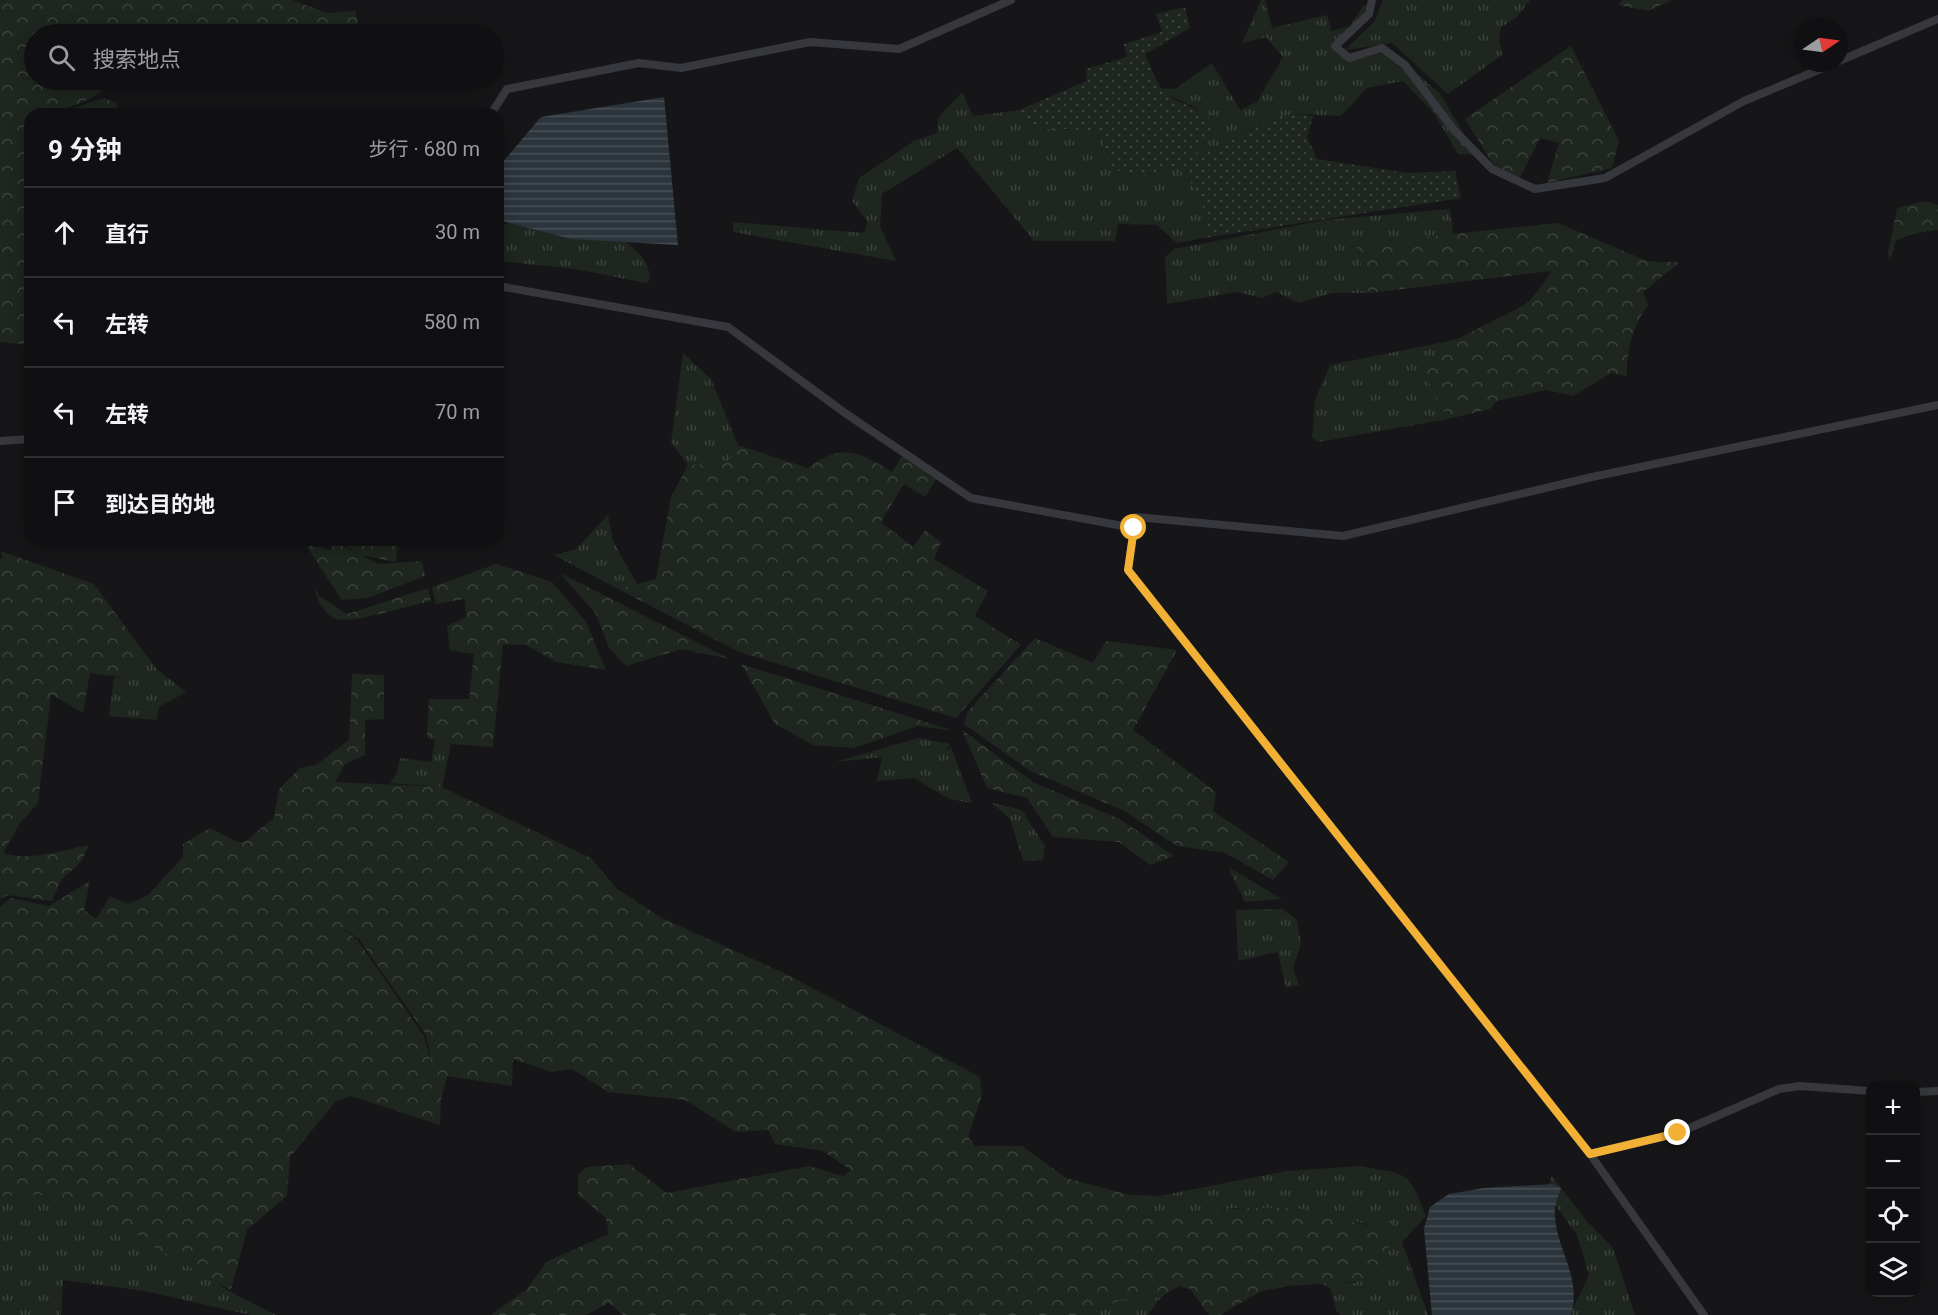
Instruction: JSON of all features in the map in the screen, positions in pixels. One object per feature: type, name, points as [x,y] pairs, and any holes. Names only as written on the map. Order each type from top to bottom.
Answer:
[{"type":"street","points":[[495,108],[507,89],[639,63],[681,68],[810,42],[899,49],[1011,0]]},
{"type":"street","points":[[1372,0],[1369,14],[1335,46],[1349,58],[1382,48],[1405,65],[1454,130],[1492,169],[1535,189],[1605,178],[1744,101],[1813,72]]},
{"type":"street","points":[[1848,57],[1938,19]]},
{"type":"street","points":[[504,287],[728,327],[845,413],[971,498],[1134,528],[1128,570],[1590,1154],[1704,1315]]},
{"type":"street","points":[[1136,517],[1343,536],[1592,477],[1938,405]]},
{"type":"street","points":[[0,441],[24,439]]},
{"type":"street","points":[[1590,1154],[1678,1133],[1779,1089],[1800,1086],[1866,1091]]},
{"type":"street","points":[[1920,1092],[1938,1091]]},
{"type":"green space","points":[[0,0],[292,0],[328,13],[356,11],[358,24],[24,24],[24,90],[102,90],[67,108],[24,108],[24,344],[0,342]]},
{"type":"green space","points":[[1261,0],[1265,0],[1272,28],[1327,15],[1331,31],[1350,26],[1363,6],[1375,4],[1339,43],[1338,54],[1349,61],[1392,51],[1440,94],[1477,155],[1458,154],[1434,113],[1403,81],[1367,88],[1341,116],[1294,114],[1265,122],[1210,151],[1194,155],[1205,143],[1197,108],[1166,94],[1162,88],[1175,89],[1212,63],[1240,110],[1257,102],[1283,57],[1266,37],[1242,43]]},
{"type":"green space","points":[[1383,0],[1530,0],[1517,17],[1501,27],[1499,37],[1502,55],[1448,94],[1392,43],[1345,50],[1375,21]]},
{"type":"green space","points":[[1623,0],[1672,0],[1648,11],[1618,5]]},
{"type":"green space","points":[[1185,7],[1190,28],[1145,54],[1164,92],[1206,115],[1210,121],[1211,129],[1196,154],[1210,151],[1276,117],[1294,114],[1313,116],[1307,137],[1317,159],[1407,173],[1455,171],[1461,198],[1204,238],[1204,216],[1200,199],[1177,166],[1139,176],[1111,169],[1104,145],[1096,133],[1034,128],[1025,120],[1019,110],[1087,81],[1086,69],[1127,57],[1124,44],[1162,32],[1156,14]]},
{"type":"green space","points":[[1571,46],[1619,141],[1612,168],[1547,183],[1559,143],[1540,138],[1519,179],[1493,164],[1465,119]]},
{"type":"green space","points":[[962,92],[973,116],[1019,110],[1027,123],[1034,128],[1096,133],[1104,145],[1139,176],[1177,166],[1191,183],[1203,207],[1204,238],[1177,243],[1157,225],[1118,224],[1115,241],[1034,241],[957,148],[882,194],[880,226],[896,261],[733,232],[733,222],[865,233],[867,221],[852,201],[859,178],[914,141],[937,133],[938,118]]},
{"type":"green space","points":[[104,98],[116,103],[117,108],[74,108]]},
{"type":"green space","points":[[1925,201],[1938,205],[1938,230],[1911,234],[1896,241],[1890,260],[1888,253],[1897,208]]},
{"type":"green space","points":[[1450,209],[1453,234],[1356,244],[1369,293],[1332,293],[1299,303],[1276,292],[1262,298],[1237,292],[1167,304],[1165,257],[1174,249],[1325,220]]},
{"type":"green space","points":[[523,214],[600,231],[635,249],[646,263],[650,280],[646,283],[576,269],[504,262],[504,225]]},
{"type":"green space","points":[[1558,223],[1645,260],[1679,263],[1643,292],[1648,305],[1638,321],[1632,339],[1627,376],[1611,373],[1573,396],[1546,390],[1497,401],[1490,409],[1448,419],[1428,381],[1427,368],[1432,359],[1456,340],[1529,301],[1551,271],[1369,293],[1356,244]]},
{"type":"green space","points":[[1459,339],[1431,359],[1428,378],[1448,419],[1319,442],[1312,438],[1315,400],[1330,365]]},
{"type":"green space","points":[[683,353],[711,379],[738,445],[728,464],[688,465],[671,442]]},
{"type":"green space","points":[[738,445],[808,468],[831,455],[850,453],[870,459],[892,472],[905,452],[940,473],[925,497],[904,484],[881,522],[913,547],[925,530],[941,542],[934,559],[988,591],[975,616],[1021,645],[956,718],[739,652],[618,589],[656,579],[671,497],[688,465],[728,463]]},
{"type":"green space","points":[[608,515],[613,541],[637,584],[618,589],[554,555],[576,549]]},
{"type":"green space","points":[[306,546],[330,550],[334,546],[343,546],[359,554],[346,546],[397,546],[396,562],[361,555],[379,564],[422,561],[425,576],[368,598],[342,600]]},
{"type":"green space","points":[[0,551],[94,584],[146,655],[126,678],[90,673],[83,713],[51,694],[38,803],[20,823],[3,853],[35,856],[89,845],[81,862],[61,880],[52,901],[8,895],[0,899],[0,559],[3,557]]},
{"type":"green space","points":[[496,564],[552,582],[586,622],[606,670],[556,662],[526,645],[503,644],[493,747],[451,744],[427,738],[429,699],[469,699],[474,654],[450,650],[447,626],[466,617],[465,599],[436,604],[432,587]]},
{"type":"green space","points":[[560,573],[730,659],[682,649],[626,666],[609,648],[596,614]]},
{"type":"green space","points":[[315,588],[319,596],[347,614],[428,588],[431,601],[343,620],[328,614],[318,599]]},
{"type":"green space","points":[[1035,638],[1093,663],[1106,641],[1177,650],[1133,730],[1216,792],[1213,811],[1289,862],[1273,880],[1225,853],[1177,846],[1124,811],[1030,771],[964,724],[968,711]]},
{"type":"green space","points":[[146,655],[157,669],[186,692],[159,707],[157,720],[109,716],[114,678],[126,677]]},
{"type":"green space","points":[[741,664],[954,731],[918,726],[854,748],[813,745],[775,724]]},
{"type":"green space","points":[[352,674],[384,675],[384,719],[365,720],[365,755],[345,764],[335,782],[442,787],[591,858],[617,889],[662,918],[786,974],[980,1077],[982,1095],[968,1137],[975,1146],[1022,1146],[1066,1178],[1130,1195],[1141,1217],[1228,1209],[1294,1208],[1325,1212],[1368,1225],[1387,1224],[1393,1218],[1386,1262],[1377,1277],[1370,1281],[1286,1286],[1260,1292],[1220,1315],[1209,1315],[1190,1289],[1179,1286],[1161,1297],[1121,1299],[1093,1315],[623,1315],[609,1303],[586,1315],[491,1315],[527,1289],[546,1262],[609,1234],[606,1218],[578,1195],[578,1174],[587,1167],[629,1164],[667,1193],[809,1166],[843,1176],[851,1170],[823,1151],[775,1144],[768,1130],[736,1132],[685,1100],[608,1092],[572,1069],[552,1072],[513,1059],[512,1086],[447,1076],[441,1100],[440,1125],[351,1096],[336,1101],[290,1157],[287,1196],[247,1230],[231,1290],[154,1247],[127,1227],[83,1204],[44,1195],[0,1196],[0,907],[11,898],[49,906],[90,881],[84,910],[96,919],[110,896],[128,904],[148,895],[183,857],[183,844],[210,828],[237,842],[244,842],[274,818],[279,789],[300,768],[316,765],[349,740]],"holes":[[[343,928],[359,939],[426,1035],[432,1067],[424,1036],[358,941]]]},
{"type":"green space","points":[[962,730],[1033,782],[1120,819],[1174,856],[1150,865],[1119,842],[1053,837],[1027,798],[987,788]]},
{"type":"green space","points":[[918,738],[950,744],[946,751],[951,747],[972,803],[949,799],[914,778],[877,781],[882,757],[835,762]]},
{"type":"green space","points":[[435,740],[451,744],[442,787],[390,783],[397,773],[400,758],[431,762]]},
{"type":"green space","points":[[992,803],[1022,810],[1045,846],[1043,860],[1023,861],[1010,819]]},
{"type":"green space","points":[[1228,867],[1282,899],[1245,902]]},
{"type":"green space","points":[[1283,909],[1297,920],[1301,944],[1293,968],[1299,985],[1286,988],[1278,952],[1238,961],[1236,910]]},
{"type":"green space","points":[[1360,1166],[1397,1173],[1410,1182],[1415,1190],[1426,1216],[1402,1242],[1428,1315],[1341,1315],[1337,1312],[1330,1288],[1317,1282],[1355,1283],[1392,1220],[1389,1224],[1379,1227],[1302,1209],[1235,1208],[1141,1217],[1130,1195],[1159,1196],[1286,1171]]},
{"type":"green space","points":[[1552,1176],[1585,1219],[1613,1248],[1635,1315],[1570,1315],[1589,1275],[1577,1235],[1546,1192]]},
{"type":"green space","points":[[44,1195],[83,1204],[127,1227],[154,1247],[203,1272],[227,1290],[276,1315],[250,1315],[145,1291],[63,1280],[61,1315],[0,1315],[0,1196]]},
{"type":"green space","points":[[1161,1297],[1148,1315],[1093,1315],[1121,1299]]},
{"type":"shaded area","points":[[664,97],[678,245],[571,239],[504,221],[504,160],[541,117]]},
{"type":"shaded area","points":[[1552,1184],[1561,1188],[1555,1207],[1555,1221],[1573,1286],[1574,1300],[1571,1315],[1432,1315],[1424,1229],[1430,1207],[1449,1194],[1484,1188]]},
{"type":"route","points":[[1134,528],[1128,570],[1590,1154],[1678,1133]]}]
